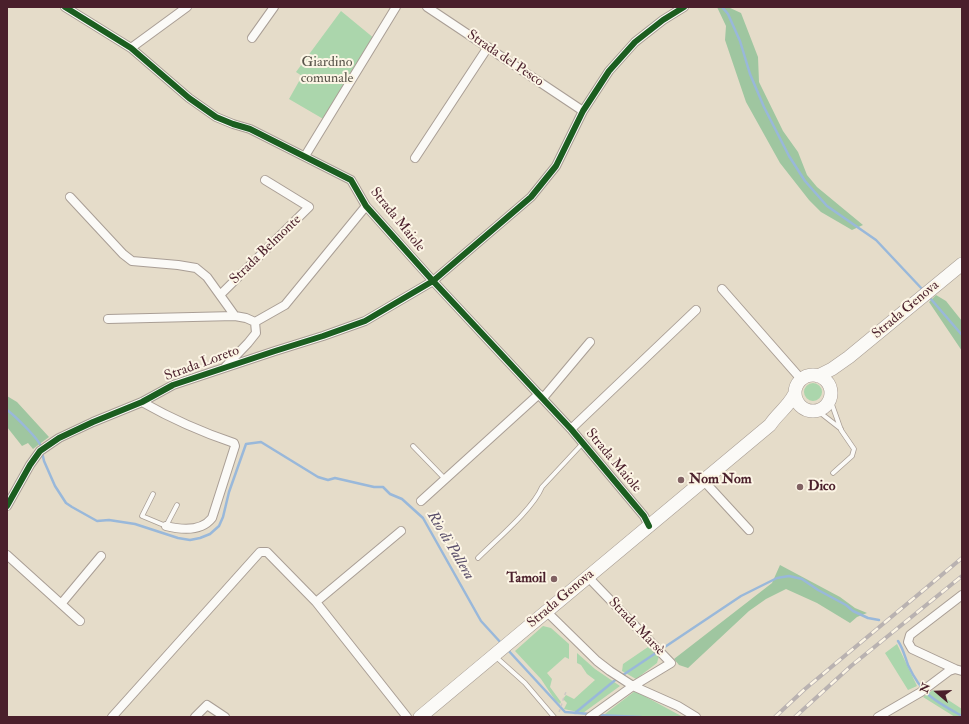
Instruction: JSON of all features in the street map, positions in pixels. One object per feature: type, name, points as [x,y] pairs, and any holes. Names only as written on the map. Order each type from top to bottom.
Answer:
[{"type":"main road","name":"Strada Genova","points":[[770,425],[776,416],[789,404],[794,395],[797,384],[801,379],[806,376],[818,376],[832,369],[849,357],[962,264]]},
{"type":"main road","name":"Strada Genova","points":[[420,717],[510,643],[587,576],[770,425],[793,414],[825,408],[830,394],[849,357]]},
{"type":"main road","points":[[818,376],[828,382],[830,394]]},
{"type":"main road","points":[[794,395],[799,406],[812,411]]},
{"type":"street","name":"Strada Maiole","points":[[65,7],[131,48],[189,98],[216,117],[232,124],[250,129],[351,180],[366,206],[432,281],[571,429],[644,516],[649,526]]},
{"type":"street","points":[[131,48],[187,7]]},
{"type":"street","points":[[252,38],[274,7]]},
{"type":"street","points":[[305,156],[396,7]]},
{"type":"street","name":"Strada del Pesco","points":[[427,7],[583,111]]},
{"type":"street","name":"Strada Loreto","points":[[7,506],[30,465],[43,448],[93,422],[142,402],[173,385],[365,321],[432,281],[531,197],[556,166],[583,111],[609,71],[635,42],[663,20],[684,7]]},
{"type":"street","points":[[415,158],[488,47]]},
{"type":"street","name":"Strada Belmonte","points":[[220,295],[309,207],[265,180]]},
{"type":"street","points":[[70,197],[123,254],[132,261],[196,268],[207,277],[235,316]]},
{"type":"street","points":[[255,322],[285,305],[366,206]]},
{"type":"street","points":[[722,289],[801,379]]},
{"type":"street","points":[[571,429],[696,310]]},
{"type":"street","points":[[108,319],[235,316],[246,318],[255,322]]},
{"type":"street","points":[[223,369],[256,333],[255,322]]},
{"type":"street","points":[[421,501],[541,396],[590,342]]},
{"type":"street","points":[[142,402],[171,419],[234,443],[236,446],[212,518],[208,523],[201,527],[188,529],[175,529],[166,526]]},
{"type":"street","points":[[703,480],[749,530]]},
{"type":"street","points":[[316,602],[401,531]]},
{"type":"street","points":[[112,717],[260,552],[267,552],[316,602],[407,717]]},
{"type":"street","points":[[7,555],[80,621]]},
{"type":"street","points":[[61,604],[101,556]]},
{"type":"street","name":"Strada Marsè","points":[[587,576],[671,663],[630,684]]},
{"type":"street","points":[[958,670],[912,649],[908,642],[910,635],[962,595]]},
{"type":"street","points":[[546,612],[597,661],[630,684],[678,706],[696,717]]},
{"type":"street","points":[[878,717],[923,690],[949,671],[958,670]]},
{"type":"street","points":[[590,717],[630,684]]},
{"type":"street","points":[[195,717],[207,706],[225,717]]},
{"type":"lane","points":[[830,394],[841,430],[854,449],[852,456],[833,473]]},
{"type":"lane","points":[[812,411],[841,430]]},
{"type":"lane","points":[[478,558],[528,508],[539,494],[542,487],[583,443]]},
{"type":"lane","points":[[413,446],[445,479]]},
{"type":"lane","points":[[153,494],[142,516],[166,526],[177,505]]},
{"type":"lane","points":[[496,654],[556,716]]},
{"type":"path","points":[[556,716],[562,705],[562,698],[567,690]]},
{"type":"green space","points":[[717,7],[728,7],[741,13],[758,57],[759,82],[783,131],[798,152],[807,175],[817,187],[863,225],[852,230],[821,212],[809,200],[780,163],[746,102],[725,40],[726,26]]},
{"type":"green space","name":"Giardino comunale","points":[[341,11],[375,39],[325,120],[289,99],[302,76],[296,72]]},
{"type":"green space","points":[[936,295],[946,301],[962,321],[962,351],[929,302]]},
{"type":"green space","points":[[813,383],[819,386],[822,392],[819,398],[813,401],[807,398],[804,392],[807,386]]},
{"type":"green space","points":[[7,396],[17,402],[49,437],[33,449],[28,443],[22,446],[7,427]]},
{"type":"green space","points":[[780,565],[840,597],[855,608],[867,613],[857,617],[850,623],[817,603],[786,589],[766,599],[749,611],[688,668],[679,665],[674,659],[772,583]]},
{"type":"green space","points":[[543,626],[551,628],[569,644],[569,659],[565,657],[547,673],[552,679],[550,687],[561,702],[560,704],[555,700],[541,679],[515,651]]},
{"type":"green space","points":[[897,644],[917,686],[908,690],[885,653]]},
{"type":"green space","points":[[648,647],[659,656],[657,663],[636,679],[622,671],[623,664]]},
{"type":"green space","points":[[577,653],[595,669],[620,686],[583,713],[564,709],[567,703],[563,699],[566,695],[574,699],[595,680],[587,674],[581,665],[577,663]]},
{"type":"green space","points":[[933,690],[962,709],[962,717],[955,717],[923,697]]},
{"type":"green space","points":[[635,691],[683,717],[601,717]]},
{"type":"waterway","points":[[722,7],[728,14],[740,41],[750,74],[764,107],[789,156],[805,181],[827,206],[876,240],[923,290]]},
{"type":"waterway","points":[[930,298],[962,335]]},
{"type":"waterway","name":"Rio di Pallera","points":[[7,410],[21,422],[41,447]]},
{"type":"waterway","name":"Rio di Pallera","points":[[42,452],[44,461],[55,486],[66,503],[72,507],[97,521],[109,520],[135,524],[178,538],[190,540],[210,534],[219,526],[246,444],[261,442],[318,477],[328,480],[335,478],[374,487],[383,487],[390,494],[402,499],[423,518],[481,621],[502,644]]},
{"type":"waterway","name":"Rio di Pallera","points":[[575,713],[614,681],[741,596],[777,578],[789,576],[802,579],[818,590],[846,605],[853,611],[868,618],[879,620]]},
{"type":"waterway","name":"Rio di Pallera","points":[[898,641],[913,675],[924,690],[944,706],[962,716]]},
{"type":"waterway","name":"Rio di Pallera","points":[[507,649],[565,712],[590,714]]},
{"type":"waterway","name":"Rio di Pallera","points":[[597,715],[641,717]]},
{"type":"railway","points":[[775,717],[805,689],[962,558]]},
{"type":"railway","points":[[795,717],[851,666],[962,576]]},
{"type":"cycle path","points":[[65,7],[131,48],[189,98],[216,117],[250,129],[351,180],[366,206],[433,281],[571,429],[644,516],[649,526]]},
{"type":"cycle path","points":[[7,506],[30,465],[40,451],[59,438],[142,402],[173,385],[365,321],[433,281],[531,197],[556,166],[583,111],[609,71],[635,42],[663,20],[684,7]]},
{"type":"place","name":"Nom Nom","points":[[681,480]]},
{"type":"place","name":"Dico","points":[[800,487]]},
{"type":"place","name":"Tamoil","points":[[554,579]]}]
